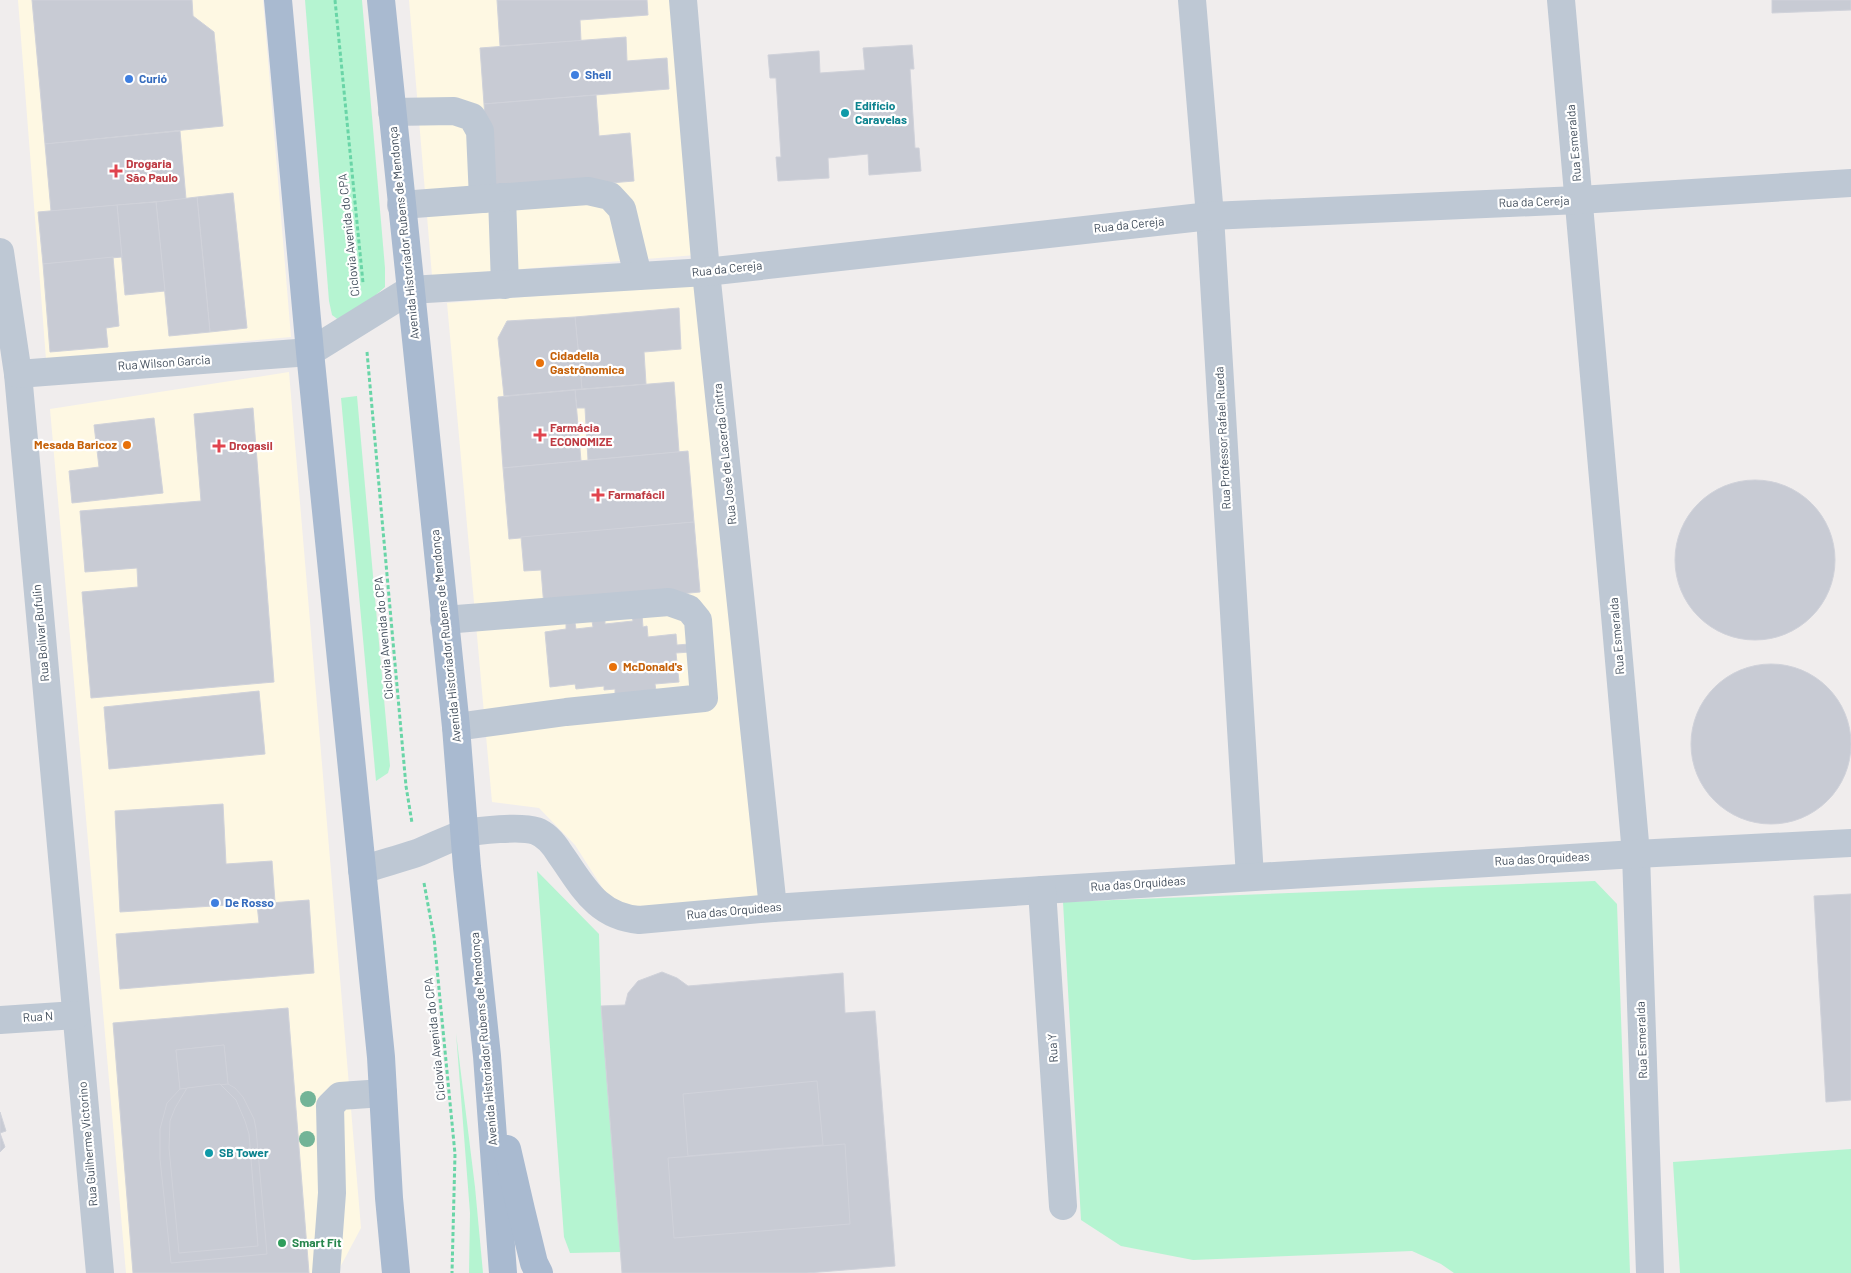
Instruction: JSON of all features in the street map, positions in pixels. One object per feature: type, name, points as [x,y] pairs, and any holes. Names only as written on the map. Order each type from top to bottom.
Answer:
[{"type":"main road","points":[[278,0],[310,352],[381,1057],[389,1198],[396,1273]]},
{"type":"main road","name":"Avenida Historiador Rubens de Mendonça","points":[[381,0],[456,727],[464,834],[486,1056],[503,1273]]},
{"type":"main road","points":[[486,1056],[534,1264],[539,1273]]},
{"type":"street","name":"Rua José de Lacerda Cintra","points":[[683,0],[706,272],[773,908]]},
{"type":"street","name":"Rua Professor Rafael Rueda","points":[[1192,0],[1210,216],[1250,877]]},
{"type":"street","name":"Rua Esmeralda","points":[[1561,0],[1636,854],[1650,1273]]},
{"type":"street","points":[[392,112],[454,111],[472,117],[480,131],[493,198],[504,285]]},
{"type":"street","name":"Rua da Cereja","points":[[410,290],[706,272],[1210,216],[1579,200],[1851,183]]},
{"type":"street","points":[[401,205],[588,191],[610,196],[622,209],[638,276]]},
{"type":"street","name":"Rua Bolivar Bufulin","points":[[0,252],[18,374],[76,1015]]},
{"type":"street","points":[[310,352],[410,290]]},
{"type":"street","name":"Rua Wilson Garcia","points":[[18,374],[310,352]]},
{"type":"street","points":[[444,620],[669,602],[689,609],[698,620],[704,698],[566,712],[456,727]]},
{"type":"street","name":"Rua das Orquídeas","points":[[362,870],[418,852],[464,834],[520,829],[536,831],[553,844],[601,907],[624,918],[648,919],[773,908],[1042,890],[1851,843]]},
{"type":"street","name":"Rua Y","points":[[1042,890],[1063,1206]]},
{"type":"street","name":"Rua N","points":[[0,1020],[76,1015]]},
{"type":"street","name":"Rua Guilherme Victorino","points":[[76,1015],[100,1273]]},
{"type":"street","points":[[326,1273],[332,1194],[330,1106],[340,1096],[383,1093]]},
{"type":"path","name":"Ciclovia Avenida do CPA","points":[[335,0],[366,317],[367,348],[406,786],[434,937],[455,1154],[452,1273]]},
{"type":"shaded area","points":[[18,0],[263,0],[291,337],[46,359]]},
{"type":"shaded area","points":[[409,0],[675,0],[696,255],[432,276]]},
{"type":"shaded area","points":[[697,284],[761,900],[623,908],[607,895],[575,845],[539,808],[492,802],[447,303]]},
{"type":"shaded area","points":[[289,372],[361,1228],[337,1273],[126,1273],[50,409]]},
{"type":"green space","points":[[305,0],[362,0],[385,268],[385,287],[347,320],[340,321],[332,315],[329,301]]},
{"type":"green space","points":[[357,396],[390,766],[388,773],[376,781],[341,398]]},
{"type":"green space","points":[[537,871],[599,934],[601,1006],[621,1252],[570,1253],[564,1237]]},
{"type":"green space","points":[[1595,881],[1617,904],[1630,1273],[1454,1273],[1441,1264],[1412,1251],[1193,1260],[1121,1246],[1081,1220],[1063,902]]},
{"type":"green space","points":[[456,1033],[475,1187],[483,1273],[469,1273],[470,1213]]},
{"type":"green space","points":[[1851,1149],[1851,1273],[1680,1273],[1673,1162]]},
{"type":"building","name":"Curió","points":[[32,0],[192,0],[193,16],[214,32],[223,126],[45,144]]},
{"type":"building","points":[[497,0],[647,0],[648,15],[580,20],[581,41],[500,46]]},
{"type":"building","points":[[1772,0],[1851,0],[1851,10],[1772,13]]},
{"type":"building","name":"Shell","points":[[626,37],[627,61],[667,58],[669,89],[484,104],[480,48]]},
{"type":"building","name":"Edifício Caravelas","points":[[912,45],[914,69],[910,69],[915,148],[919,148],[921,171],[869,175],[868,154],[828,158],[829,178],[778,181],[776,157],[781,157],[776,78],[770,78],[768,55],[819,51],[820,73],[865,70],[863,48]]},
{"type":"building","name":"Shell","points":[[596,95],[599,136],[630,133],[634,181],[491,193],[484,104]]},
{"type":"building","name":"Drogaria São Paulo","points":[[180,131],[186,199],[51,211],[45,144]]},
{"type":"building","points":[[233,193],[247,328],[210,332],[197,197]]},
{"type":"building","points":[[197,197],[210,332],[169,336],[156,202]]},
{"type":"building","points":[[156,202],[165,291],[125,295],[117,205]]},
{"type":"building","points":[[117,205],[122,257],[43,264],[38,212]]},
{"type":"building","points":[[113,257],[119,326],[106,328],[108,347],[50,352],[43,264]]},
{"type":"building","points":[[679,308],[681,349],[644,352],[646,384],[582,389],[575,317]]},
{"type":"building","name":"Cidadella Gastrônomica","points":[[575,317],[582,389],[504,396],[498,338],[507,321]]},
{"type":"building","points":[[674,382],[679,452],[588,460],[585,408],[577,408],[575,390]]},
{"type":"building","name":"Farmácia ECONOMIZE","points":[[575,390],[581,461],[503,468],[498,397]]},
{"type":"building","points":[[253,408],[274,682],[91,698],[82,592],[138,587],[137,568],[85,572],[80,511],[201,501],[194,414]]},
{"type":"building","name":"Mesada Baricoz","points":[[154,418],[163,493],[72,503],[69,471],[99,467],[94,425]]},
{"type":"building","name":"Farmafácil","points":[[688,451],[694,522],[509,539],[503,468]]},
{"type":"building","points":[[1763,480],[1793,489],[1812,503],[1822,515],[1829,529],[1834,544],[1834,576],[1829,591],[1822,605],[1812,617],[1800,627],[1778,637],[1763,640],[1747,640],[1732,637],[1710,627],[1688,605],[1676,576],[1675,552],[1678,537],[1688,515],[1710,493],[1739,481]]},
{"type":"building","points":[[694,522],[700,592],[544,607],[541,570],[524,571],[521,537]]},
{"type":"building","name":"McDonald's","points":[[642,615],[643,627],[647,626],[648,637],[676,634],[677,645],[689,644],[690,652],[676,653],[679,682],[655,684],[656,691],[615,696],[615,689],[604,690],[604,686],[576,689],[575,684],[550,687],[545,632],[566,629],[566,624],[575,623],[576,629],[593,627],[592,621],[605,619],[605,624],[633,621],[632,616]]},
{"type":"building","points":[[1779,664],[1809,673],[1828,687],[1838,699],[1845,713],[1850,728],[1850,760],[1845,775],[1838,789],[1828,801],[1816,811],[1794,821],[1779,824],[1763,824],[1748,821],[1726,811],[1704,789],[1692,760],[1691,736],[1694,721],[1704,699],[1726,677],[1755,665]]},
{"type":"building","points":[[259,691],[265,754],[109,769],[104,707]]},
{"type":"building","points":[[223,804],[226,864],[272,861],[275,902],[120,912],[115,811]]},
{"type":"building","points":[[1851,894],[1851,1100],[1826,1102],[1814,896]]},
{"type":"building","points":[[309,900],[314,973],[120,989],[116,934],[259,923],[257,904]]},
{"type":"building","points":[[662,972],[677,978],[688,986],[843,973],[845,1013],[875,1011],[895,1266],[807,1273],[622,1273],[601,1006],[625,1005],[628,993],[638,981]]},
{"type":"building","points":[[288,1008],[309,1273],[133,1273],[113,1023]]},
{"type":"building","name":"SB Tower","points":[[224,1045],[228,1084],[235,1088],[243,1097],[254,1119],[267,1254],[171,1263],[160,1159],[160,1129],[167,1103],[180,1089],[176,1050]]},
{"type":"building","points":[[224,1045],[228,1084],[180,1089],[176,1050]]},
{"type":"building","points":[[817,1081],[823,1145],[688,1156],[683,1094]]},
{"type":"building","name":"SB Tower","points":[[220,1084],[236,1100],[249,1134],[258,1246],[179,1253],[169,1148],[170,1121],[175,1108],[187,1088]]},
{"type":"building","points":[[0,1112],[6,1131],[0,1133]]},
{"type":"building","points":[[0,1133],[5,1147],[0,1152]]},
{"type":"building","points":[[845,1144],[850,1224],[674,1238],[668,1158]]},
{"type":"place","name":"Shell","points":[[575,75]]},
{"type":"place","name":"Curió","points":[[129,79]]},
{"type":"place","name":"Edifício Caravelas","points":[[845,113]]},
{"type":"place","name":"Drogaria São Paulo","points":[[116,171]]},
{"type":"place","name":"Cidadella Gastrônomica","points":[[540,363]]},
{"type":"place","name":"Farmácia ECONOMIZE","points":[[540,435]]},
{"type":"place","name":"Mesada Baricoz","points":[[127,445]]},
{"type":"place","name":"Drogasil","points":[[219,446]]},
{"type":"place","name":"Farmafácil","points":[[598,495]]},
{"type":"place","name":"McDonald's","points":[[613,667]]},
{"type":"place","name":"De Rosso","points":[[215,903]]},
{"type":"place","name":"SB Tower","points":[[209,1153]]},
{"type":"place","name":"Smart Fit","points":[[282,1243]]}]
